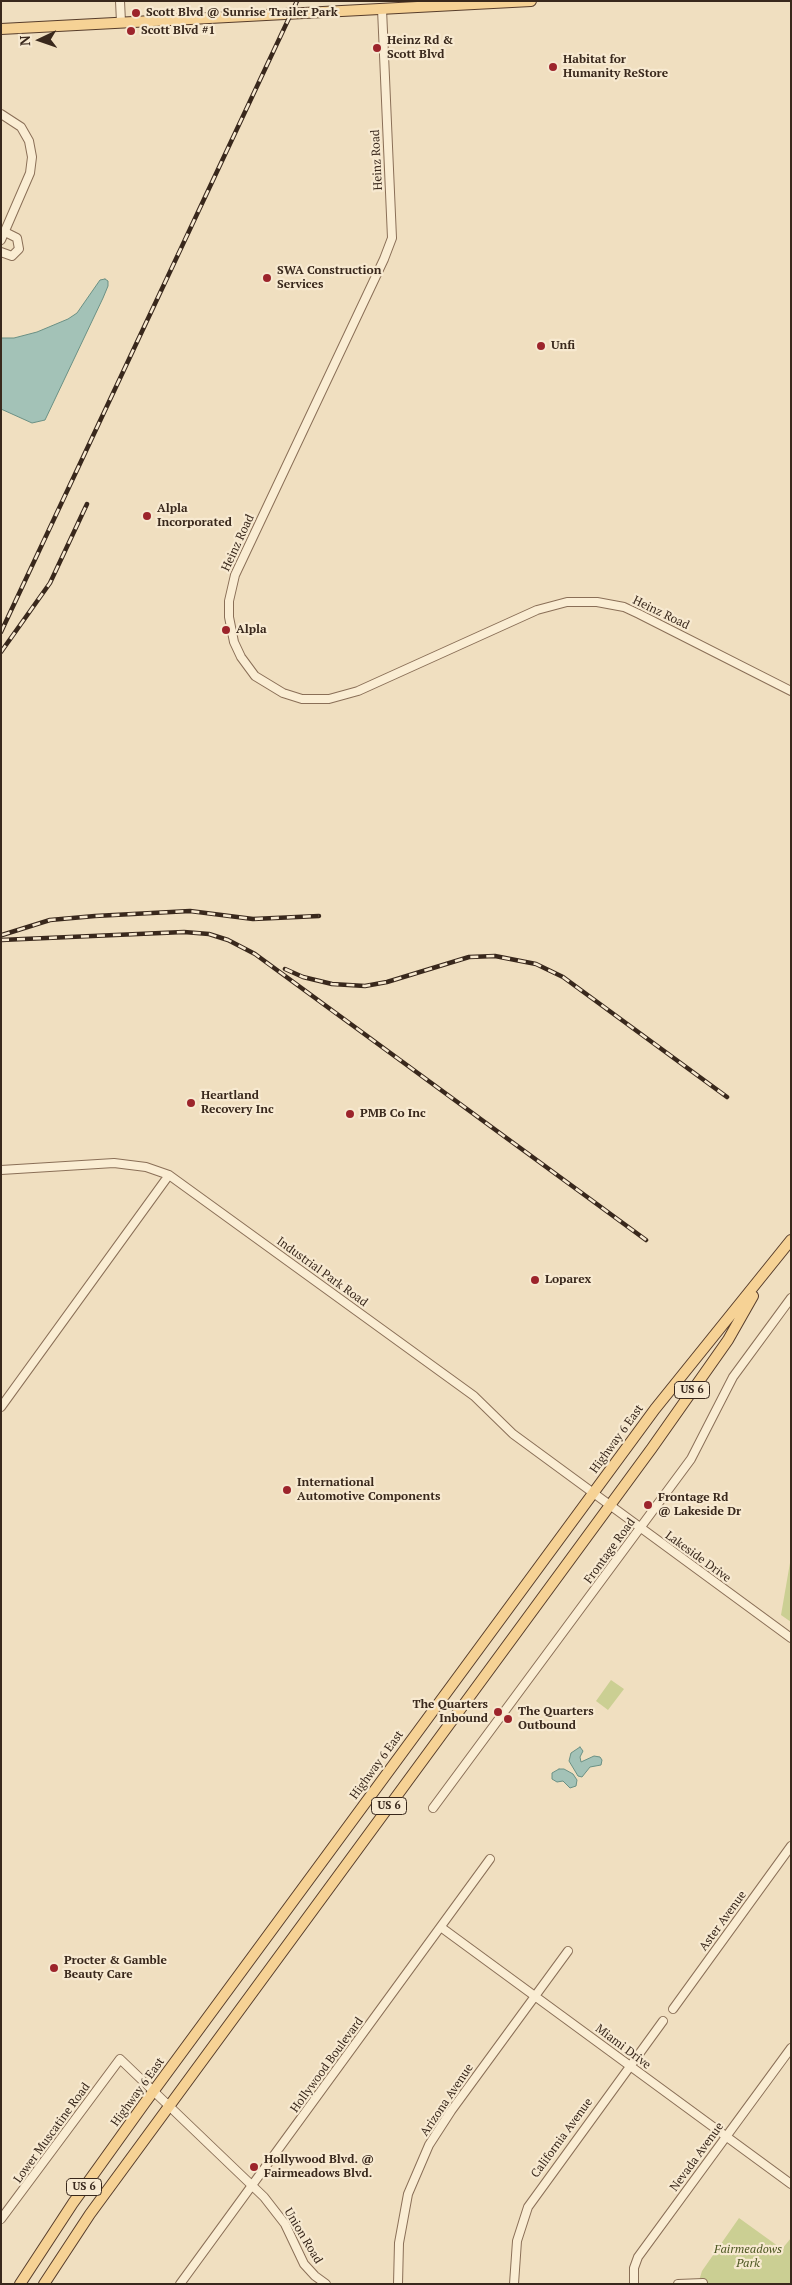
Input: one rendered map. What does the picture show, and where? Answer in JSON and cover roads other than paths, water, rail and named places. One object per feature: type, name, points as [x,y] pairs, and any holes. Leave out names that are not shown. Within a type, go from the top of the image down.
[{"type":"main road","points":[[1,28],[531,1]]},
{"type":"main road","name":"Highway 6 East","points":[[20,2284],[72,2203],[655,1409],[791,1240]]},
{"type":"main road","name":"Highway 6 East","points":[[44,2284],[90,2214],[728,1340],[767,1271]]},
{"type":"street","points":[[120,1],[121,22]]},
{"type":"street","name":"Heinz Road","points":[[382,9],[392,238],[380,268],[235,574],[230,594],[229,617],[234,642],[241,657],[255,676],[282,693],[302,699],[329,699],[358,691],[537,610],[567,602],[597,602],[624,607],[640,614],[791,691]]},
{"type":"street","points":[[1,114],[21,127],[29,141],[32,157],[30,173],[1,240]]},
{"type":"street","points":[[1,252],[12,256],[19,249],[16,238],[5,232]]},
{"type":"street","name":"Industrial Park Road","points":[[1,1170],[114,1163],[146,1167],[169,1176],[474,1396],[513,1434],[593,1493]]},
{"type":"street","points":[[1,1407],[169,1176]]},
{"type":"street","name":"Frontage Road","points":[[433,1808],[691,1460],[733,1377],[791,1298]]},
{"type":"street","name":"Lakeside Drive","points":[[593,1493],[791,1638]]},
{"type":"street","name":"Aster Avenue","points":[[674,2009],[791,1846]]},
{"type":"street","name":"Hollywood Boulevard","points":[[180,2284],[490,1860]]},
{"type":"street","name":"Miami Drive","points":[[442,1928],[791,2184]]},
{"type":"street","name":"Arizona Avenue","points":[[398,2284],[398,2256],[402,2221],[408,2194],[418,2168],[440,2127],[568,1951]]},
{"type":"street","name":"California Avenue","points":[[514,2284],[517,2241],[528,2207],[663,2021]]},
{"type":"street","name":"Nevada Avenue","points":[[634,2284],[634,2268],[638,2257],[791,2048]]},
{"type":"street","name":"Union Road","points":[[120,2059],[252,2185],[277,2213],[312,2279],[326,2284]]},
{"type":"street","name":"Lower Muscatine Road","points":[[1,2219],[120,2059]]},
{"type":"street","points":[[678,2284],[703,2283]]},
{"type":"water","points":[[105,279],[108,281],[108,286],[103,298],[45,420],[32,423],[1,409],[1,338],[14,338],[37,332],[68,319],[77,313],[100,280]]},
{"type":"water","points":[[580,1747],[583,1751],[580,1757],[581,1762],[594,1756],[600,1757],[602,1760],[601,1765],[590,1767],[582,1777],[578,1776],[569,1761],[571,1753]]},
{"type":"water","points":[[559,1769],[564,1769],[573,1774],[577,1780],[576,1786],[570,1788],[563,1781],[557,1782],[552,1779],[552,1773]]},
{"type":"railway","points":[[1,632],[297,1]]},
{"type":"railway","points":[[1,652],[50,583],[87,504]]},
{"type":"railway","points":[[2,935],[50,920],[95,916],[190,911],[253,919],[319,916]]},
{"type":"railway","points":[[1,940],[184,932],[209,934],[228,940],[255,954],[646,1240]]},
{"type":"railway","points":[[285,969],[303,977],[332,984],[365,986],[387,982],[469,957],[495,956],[536,964],[563,977],[727,1097]]},
{"type":"place","name":"Scott Blvd @ Sunrise Trailer Park","points":[[136,13]]},
{"type":"place","name":"Scott Blvd #1","points":[[131,31]]},
{"type":"place","name":"Heinz Rd & Scott Blvd","points":[[377,48]]},
{"type":"place","name":"Habitat for Humanity ReStore","points":[[553,67]]},
{"type":"place","name":"SWA Construction Services","points":[[267,278]]},
{"type":"place","name":"Unfi","points":[[541,346]]},
{"type":"place","name":"Alpla Incorporated","points":[[147,516]]},
{"type":"place","name":"Alpla","points":[[226,630]]},
{"type":"place","name":"Heartland Recovery Inc","points":[[191,1103]]},
{"type":"place","name":"PMB Co Inc","points":[[350,1114]]},
{"type":"place","name":"Loparex","points":[[535,1280]]},
{"type":"place","name":"International Automotive Components","points":[[287,1490]]},
{"type":"place","name":"Frontage Rd @ Lakeside Dr","points":[[648,1505]]},
{"type":"place","name":"The Quarters Inbound","points":[[498,1712]]},
{"type":"place","name":"The Quarters Outbound","points":[[508,1719]]},
{"type":"place","name":"Procter & Gamble Beauty Care","points":[[54,1968]]},
{"type":"place","name":"Hollywood Blvd. @ Fairmeadows Blvd.","points":[[254,2167]]},
{"type":"park label","name":"Fairmeadows Park","points":[[748,2257]]}]
